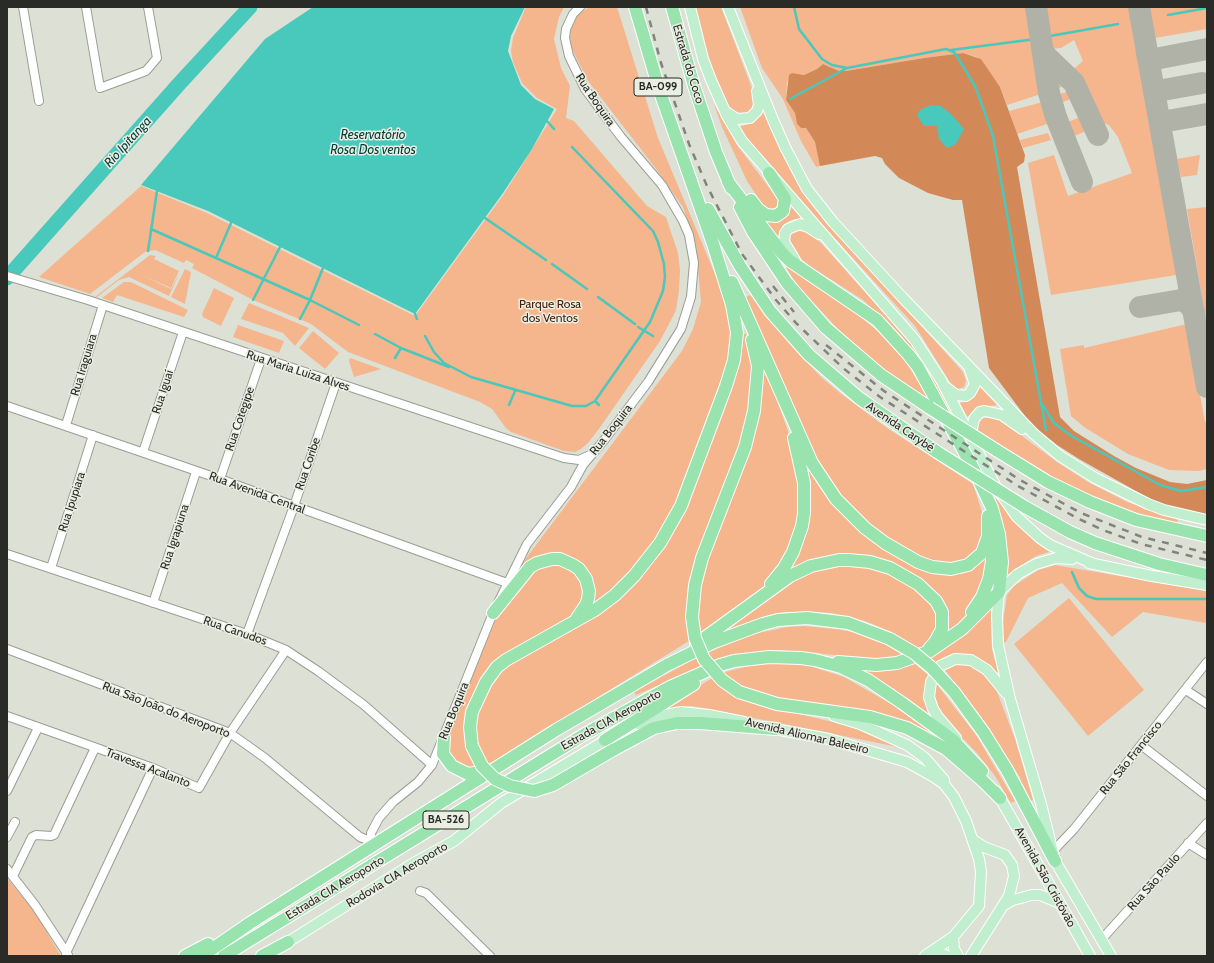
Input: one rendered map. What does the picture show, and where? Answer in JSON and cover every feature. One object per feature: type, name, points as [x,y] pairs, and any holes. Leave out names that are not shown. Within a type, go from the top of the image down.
[{"type":"highway","name":"BA-099","points":[[635,7],[660,92],[687,165]]},
{"type":"highway","name":"Estrada do Coco","points":[[672,7],[683,51],[706,121]]},
{"type":"highway","points":[[706,121],[721,153],[742,188],[762,213],[776,216],[783,211],[785,199],[769,173]]},
{"type":"highway","points":[[706,121],[728,182],[745,217],[763,248],[787,283],[812,313],[858,357],[881,375],[930,408],[1048,482],[1090,502],[1136,520],[1207,536]]},
{"type":"highway","points":[[687,165],[714,244],[732,305],[737,333],[734,360],[721,400],[681,506],[660,543],[634,576],[615,594],[569,626],[506,660],[491,674],[472,712],[470,727],[472,746],[482,766],[495,778],[510,786],[534,791],[553,785],[654,728],[677,723],[700,723],[776,730]]},
{"type":"highway","name":"Avenida Carybé","points":[[687,165],[724,240],[770,311],[809,355],[835,378],[888,420],[1025,507],[1070,532],[1095,543],[1159,564],[1207,575]]},
{"type":"highway","points":[[728,182],[782,253],[814,277],[862,308],[877,320],[899,342],[918,367],[974,468],[992,508],[999,534],[1002,562],[999,592],[974,619],[945,642],[920,656],[886,665],[815,660]]},
{"type":"highway","points":[[714,244],[760,343],[787,410],[812,463],[836,499],[874,536],[918,562],[932,567],[951,569],[962,567],[973,562],[982,553],[987,542],[988,516]]},
{"type":"highway","points":[[739,299],[758,366],[754,411],[745,447],[702,558],[695,585],[692,617],[695,638],[704,659],[722,680],[739,692],[777,704],[870,717],[895,723],[921,734],[946,749],[1000,798]]},
{"type":"highway","points":[[758,600],[784,568],[793,552],[802,526],[804,513],[804,483],[787,410]]},
{"type":"highway","points":[[945,642],[972,613],[986,588],[991,570],[993,552],[988,516],[974,468]]},
{"type":"highway","points":[[493,613],[530,567],[546,559],[560,559],[579,569],[586,579],[589,592],[583,610],[569,626]]},
{"type":"highway","points":[[667,664],[730,621],[790,576],[811,566],[839,560],[861,560],[890,568],[918,584],[936,601],[942,612],[943,622],[940,635],[932,646],[920,656]]},
{"type":"highway","points":[[667,664],[733,634],[778,620],[807,618],[836,621],[858,626],[890,639],[914,653],[932,668],[954,692],[984,733],[1007,770],[1054,856]]},
{"type":"highway","points":[[605,740],[708,676],[736,664],[756,658]]},
{"type":"highway","name":"Estrada CIA Aeroporto","points":[[224,956],[584,734],[670,687],[734,661],[756,658],[786,658],[815,660],[841,668],[882,689],[953,740],[982,771]]},
{"type":"highway","name":"Estrada CIA Aeroporto","points":[[202,956],[371,844],[667,664]]},
{"type":"highway","points":[[444,737],[443,754],[448,762],[457,770],[468,774],[475,774],[496,768]]},
{"type":"highway","points":[[185,956],[239,927],[250,923]]},
{"type":"highway","points":[[262,956],[288,942]]},
{"type":"main road","points":[[690,7],[703,59],[720,103],[732,127],[769,173],[832,243],[915,340],[941,380],[996,487],[1027,528],[1055,548],[1094,564]]},
{"type":"main road","points":[[728,7],[786,149],[811,195],[833,222],[968,367],[1034,434],[1060,456]]},
{"type":"main road","points":[[720,103],[730,116],[737,119],[746,120],[754,115],[757,111],[759,101],[755,74]]},
{"type":"main road","points":[[814,277],[789,253],[784,242],[785,233],[792,226],[800,224],[808,227],[832,243]]},
{"type":"main road","points":[[941,380],[952,393],[966,396],[973,389],[974,384],[972,373],[968,367]]},
{"type":"main road","points":[[974,442],[972,429],[974,419],[980,412],[991,411],[1010,419],[1038,441],[1095,478],[1148,504],[1164,510],[1207,520]]},
{"type":"main road","points":[[999,592],[1018,574],[1045,560],[1062,558],[1152,576],[1207,584]]},
{"type":"main road","name":"Avenida São Cristóvão","points":[[999,592],[997,615],[998,645],[1010,699],[1041,804],[1054,856],[1111,956]]},
{"type":"main road","points":[[982,771],[933,709],[929,696],[930,682],[944,663],[966,659],[976,662],[987,670],[1010,699]]},
{"type":"main road","points":[[813,710],[860,724],[914,750],[933,767],[954,798]]},
{"type":"main road","name":"Avenida Aliomar Baleeiro","points":[[605,740],[650,719],[681,712],[709,715],[776,730],[829,739],[907,762],[926,771],[939,780],[954,798],[973,840],[980,872],[979,906],[953,937]]},
{"type":"main road","name":"Rodovia CIA Aeroporto","points":[[288,942],[412,864],[454,841],[501,803],[605,740]]},
{"type":"main road","name":"Estrada CIA Aeroporto","points":[[982,771],[1000,798]]},
{"type":"main road","name":"Avenida São Cristóvão","points":[[1000,798],[1057,902],[1090,956]]},
{"type":"main road","points":[[971,956],[992,920],[1004,905],[1012,889],[1014,873],[1010,860],[1000,853],[984,847],[973,840]]},
{"type":"main road","points":[[980,872],[986,860],[993,855],[1000,853]]},
{"type":"main road","points":[[1004,905],[1017,898],[1032,895],[1040,895],[1057,902]]},
{"type":"main road","points":[[927,955],[953,937],[954,949],[958,956]]},
{"type":"main road","points":[[927,955],[940,953],[947,956]]},
{"type":"street","points":[[23,7],[39,101]]},
{"type":"street","points":[[86,7],[100,88],[146,71],[157,58],[148,7]]},
{"type":"street","name":"Rua Boquira","points":[[371,844],[374,826],[383,813],[393,802],[418,782],[432,765],[493,613],[528,544],[576,479],[583,465],[594,453],[648,382],[681,329],[691,297],[694,273],[689,235],[675,205],[662,185],[621,137],[585,90],[571,61],[566,44],[566,29],[573,14],[580,7]]},
{"type":"street","name":"Rua Maria Luiza Alves","points":[[7,276],[103,305],[261,359],[564,458],[583,459],[594,453]]},
{"type":"street","name":"Rua Iraguiara","points":[[66,425],[103,305]]},
{"type":"street","name":"Rua Iguaí","points":[[143,452],[182,332]]},
{"type":"street","name":"Rua Cotegipe","points":[[220,479],[261,359]]},
{"type":"street","name":"Rua Coribe","points":[[247,634],[294,506],[336,383]]},
{"type":"street","name":"Rua Avenida Central","points":[[7,406],[220,479],[507,583]]},
{"type":"street","name":"Rua Ipupiara","points":[[51,568],[93,435]]},
{"type":"street","points":[[564,458],[574,466],[576,479]]},
{"type":"street","name":"Rua Igrapiuna","points":[[153,603],[196,472]]},
{"type":"street","name":"Rua Canudos","points":[[7,554],[247,634],[286,650],[318,671],[364,705],[432,765]]},
{"type":"street","name":"Rua São João do Aeroporto","points":[[7,649],[230,733],[250,746],[360,837],[371,844]]},
{"type":"street","points":[[230,733],[286,650]]},
{"type":"street","name":"Rua São Francisco","points":[[1054,856],[1207,662]]},
{"type":"street","points":[[1186,690],[1207,704]]},
{"type":"street","name":"Travessa Acalanto","points":[[7,716],[153,768],[199,788],[230,733]]},
{"type":"street","points":[[7,791],[38,728]]},
{"type":"street","points":[[1141,745],[1207,796]]},
{"type":"street","points":[[13,876],[32,837],[36,835],[54,835],[95,748]]},
{"type":"street","points":[[67,954],[153,768]]},
{"type":"street","points":[[7,837],[15,822]]},
{"type":"street","name":"Rua São Paulo","points":[[1101,940],[1207,823]]},
{"type":"street","points":[[1188,843],[1207,855]]},
{"type":"street","points":[[7,869],[35,905],[67,954]]},
{"type":"street","points":[[420,890],[426,893],[490,956]]},
{"type":"street","points":[[270,956],[288,942]]},
{"type":"green space","name":"Parque Rosa dos Ventos","points":[[526,7],[564,7],[559,17],[554,39],[561,68],[570,86],[566,118],[574,121],[647,206],[666,217],[678,253],[680,270],[676,310],[660,341],[601,426],[588,443],[581,449],[575,452],[564,451],[511,432],[506,428],[492,409],[480,402],[348,352],[311,324],[253,300],[192,268],[194,264],[186,260],[184,263],[155,250],[145,252],[90,294],[39,277],[141,186],[207,213],[415,316],[504,194],[557,109],[537,98],[522,83],[513,62],[511,51],[513,38]]},
{"type":"green space","points":[[592,7],[617,7],[658,138],[725,298],[730,320],[732,340],[729,361],[685,483],[672,511],[645,557],[611,591],[592,606],[572,559],[524,567],[521,565],[682,351],[693,329],[701,302],[696,245],[683,207],[654,166],[588,81],[572,49],[570,37],[571,27],[576,16]]},
{"type":"green space","points":[[695,7],[721,7],[753,91],[754,105],[747,114],[739,114],[726,104],[709,63]]},
{"type":"green space","points":[[740,7],[1032,7],[1038,46],[1040,78],[1044,93],[1007,105],[1000,87],[977,57],[963,53],[846,71],[839,71],[823,64],[817,69],[804,75],[792,73],[787,82],[786,100],[795,113],[797,124],[801,128],[806,128],[815,142],[820,161],[820,166],[816,167],[801,141],[783,99],[762,68]]},
{"type":"green space","points":[[1042,7],[1130,7],[1178,274],[1051,295],[1028,163],[1054,155],[1068,196],[1132,173],[1118,137],[1109,125],[1104,123],[1098,125],[1080,82],[1071,71],[1083,61],[1074,40],[1061,48],[1050,49],[1048,46]]},
{"type":"green space","points":[[1149,7],[1207,7],[1207,29],[1155,38]]},
{"type":"green space","points":[[1050,68],[1068,79],[1070,83],[1057,89],[1050,73]]},
{"type":"green space","points":[[1073,90],[1078,96],[1058,104],[1057,98],[1060,94]]},
{"type":"green space","points":[[1043,102],[1047,124],[1017,134],[1009,111]]},
{"type":"green space","points":[[714,104],[737,145],[777,198],[779,203],[775,208],[769,209],[763,205],[747,181],[722,127]]},
{"type":"green space","points":[[763,110],[792,173],[814,207],[963,372],[966,381],[964,387],[958,389],[953,387],[915,326],[766,163],[746,138],[739,127],[754,122]]},
{"type":"green space","points":[[1085,115],[1091,129],[1067,139],[1063,124]]},
{"type":"green space","points":[[1048,133],[1051,140],[1023,148],[1020,140]]},
{"type":"green space","points":[[1200,155],[1197,175],[1181,177],[1177,159]]},
{"type":"green space","points":[[792,205],[803,218],[791,220],[783,225],[779,232],[777,242],[763,221],[773,222],[782,220],[789,213]]},
{"type":"green space","points":[[1207,207],[1207,325],[1187,209]]},
{"type":"green space","points":[[795,230],[807,233],[820,242],[911,343],[933,378],[952,414],[948,412],[918,359],[899,333],[863,300],[810,266],[798,256],[790,244],[790,235]]},
{"type":"green space","points":[[150,255],[156,256],[154,259],[179,271],[171,288],[140,274],[171,289],[180,272],[169,296],[129,277],[119,280],[95,297]]},
{"type":"green space","points":[[788,266],[856,313],[882,335],[906,362],[928,398],[886,371],[849,341],[799,287],[786,268]]},
{"type":"green space","points":[[185,269],[191,272],[185,304],[171,297]]},
{"type":"green space","points":[[124,282],[131,282],[188,310],[184,317],[117,295],[113,302],[102,298]]},
{"type":"green space","points":[[214,288],[234,298],[221,326],[203,317],[202,314]]},
{"type":"green space","points":[[750,295],[789,343],[821,377],[887,428],[973,484],[982,512],[984,533],[976,554],[956,565],[930,562],[875,531],[847,504],[818,467],[746,297]]},
{"type":"green space","points":[[249,303],[309,328],[295,346],[283,333],[241,319]]},
{"type":"green space","points":[[1187,324],[1205,422],[1207,422],[1207,469],[1199,471],[1169,470],[1128,454],[1084,427],[1071,416],[1060,349],[1084,345],[1084,348]]},
{"type":"green space","points":[[238,325],[284,341],[279,353],[233,337]]},
{"type":"green space","points":[[313,331],[339,353],[325,369],[299,348]]},
{"type":"green space","points":[[742,334],[746,334],[753,365],[746,427],[691,578],[686,609],[689,641],[488,765],[478,746],[474,729],[478,710],[488,687],[506,666],[563,634],[662,546]]},
{"type":"green space","points":[[350,358],[381,369],[354,377],[349,361]]},
{"type":"green space","points":[[765,367],[788,431],[796,464],[801,493],[797,533],[771,581],[758,594],[702,634],[697,621],[699,593],[706,562],[757,423],[762,393],[762,368]]},
{"type":"green space","points":[[980,387],[997,405],[975,408],[968,417],[960,403],[971,400]]},
{"type":"green space","points":[[990,417],[1002,421],[1057,462],[1088,482],[1127,502],[1178,520],[1177,523],[1133,512],[1072,488],[1050,476],[978,431],[978,423],[980,419]]},
{"type":"green space","points":[[807,467],[836,505],[936,572],[986,552],[988,567],[971,610],[953,630],[947,634],[946,611],[876,560],[788,573]]},
{"type":"green space","points":[[994,498],[1001,502],[1018,525],[1036,541],[1049,549],[1049,552],[1036,556],[1008,574],[1006,572],[1006,543],[1004,528]]},
{"type":"green space","points":[[556,564],[566,566],[577,575],[581,582],[582,595],[578,609],[566,621],[512,650],[469,708],[479,771],[464,770],[449,757],[447,738],[496,619],[511,593],[534,570]]},
{"type":"green space","points":[[835,564],[880,568],[927,596],[939,616],[935,635],[921,650],[892,632],[865,621],[832,613],[816,612],[785,612],[769,615],[731,628],[730,626],[794,578]]},
{"type":"green space","points":[[1055,565],[1207,591],[1207,621],[1206,623],[1143,612],[1112,637],[1062,583],[1028,598],[1006,642],[1004,642],[1002,628],[1007,595],[1014,586],[1038,570]]},
{"type":"green space","points":[[1069,598],[1144,690],[1088,736],[1014,644]]},
{"type":"green space","points":[[991,607],[992,649],[998,672],[996,673],[987,665],[938,664],[931,658],[963,636]]},
{"type":"green space","points":[[803,626],[853,632],[884,644],[904,656],[877,660],[778,650],[743,654],[713,662],[707,653],[753,634],[787,627]]},
{"type":"green space","points":[[696,658],[701,667],[636,695],[634,692]]},
{"type":"green space","points":[[772,663],[807,665],[844,677],[907,713],[934,735],[881,714],[862,710],[815,705],[762,695],[738,685],[722,673],[744,667]]},
{"type":"green space","points":[[915,664],[929,676],[925,687],[925,699],[935,720],[894,689],[859,669],[897,669]]},
{"type":"green space","points":[[953,664],[970,665],[982,671],[996,689],[1015,739],[1033,800],[1031,801],[1019,776],[985,722],[944,669]]},
{"type":"green space","points":[[714,677],[760,705],[850,726],[903,748],[691,706],[659,710]]},
{"type":"green space","points":[[935,682],[976,735],[1015,801],[1011,803],[995,776],[977,753],[943,718],[933,699]]},
{"type":"green space","points":[[7,878],[34,911],[61,956],[7,956]]},
{"type":"shaded area","points":[[963,53],[981,59],[1000,87],[1025,155],[1024,162],[1017,167],[1060,417],[1074,431],[1136,468],[1170,482],[1187,484],[1207,480],[1207,515],[1159,504],[1079,459],[1057,445],[1031,424],[989,368],[962,200],[953,200],[928,193],[899,178],[885,164],[882,158],[875,156],[820,166],[815,142],[806,128],[801,128],[797,124],[795,113],[786,100],[789,75],[792,73],[804,75],[817,69],[823,64],[839,71],[846,71]]},
{"type":"water","name":"Reservatório Rosa Dos ventos","points":[[313,7],[525,7],[511,36],[508,51],[521,85],[535,99],[554,109],[532,149],[503,193],[415,314],[208,211],[141,185],[265,39]]},
{"type":"water","points":[[931,105],[941,106],[952,115],[964,129],[956,144],[947,148],[939,139],[937,126],[924,126],[917,115],[920,110]]},
{"type":"waterway","name":"Rio Ipitanga","points":[[7,278],[179,84],[250,7]]},
{"type":"waterway","points":[[794,7],[799,29],[822,59],[832,65],[847,68],[946,49],[954,52],[966,71],[976,88],[993,136],[1046,430]]},
{"type":"waterway","points":[[1168,15],[1207,8]]},
{"type":"waterway","points":[[1050,36],[1118,24]]},
{"type":"waterway","points":[[951,50],[1036,39]]},
{"type":"waterway","points":[[790,99],[847,68]]},
{"type":"waterway","points":[[547,121],[554,129]]},
{"type":"waterway","points":[[425,336],[434,352],[444,363],[471,377],[572,406],[586,406],[595,401],[650,322],[663,291],[665,277],[664,264],[658,242],[653,231],[572,147]]},
{"type":"waterway","points":[[148,251],[157,191]]},
{"type":"waterway","points":[[485,218],[546,260]]},
{"type":"waterway","points":[[216,258],[231,223]]},
{"type":"waterway","points":[[151,229],[310,300],[359,325]]},
{"type":"waterway","points":[[253,300],[280,247]]},
{"type":"waterway","points":[[552,264],[587,289]]},
{"type":"waterway","points":[[300,319],[310,300],[323,268]]},
{"type":"waterway","points":[[598,297],[635,324]]},
{"type":"waterway","points":[[415,314],[417,319]]},
{"type":"waterway","points":[[638,327],[653,336]]},
{"type":"waterway","points":[[375,334],[401,348],[449,367]]},
{"type":"waterway","points":[[395,358],[401,348]]},
{"type":"waterway","points":[[509,405],[515,391]]},
{"type":"waterway","points":[[595,401],[599,405]]},
{"type":"waterway","points":[[1042,404],[1054,423],[1070,435],[1160,485],[1181,491],[1207,487]]},
{"type":"waterway","points":[[1072,572],[1079,588],[1087,596],[1096,599],[1207,599]]},
{"type":"taxiway","points":[[1036,7],[1049,93],[1056,117],[1082,182]]},
{"type":"taxiway","points":[[1139,7],[1207,387]]},
{"type":"taxiway","points":[[1147,54],[1151,58],[1155,59],[1207,49]]},
{"type":"taxiway","points":[[1043,51],[1046,56],[1074,83],[1098,135]]},
{"type":"taxiway","points":[[1153,85],[1157,89],[1163,90],[1202,83]]},
{"type":"taxiway","points":[[1159,116],[1163,120],[1167,121],[1207,114]]},
{"type":"taxiway","points":[[1140,307],[1181,300],[1189,304],[1194,312]]},
{"type":"railway","points":[[646,7],[661,63],[689,144],[707,186],[742,254],[776,300],[796,323],[843,368],[880,397],[1018,486],[1079,519],[1103,530],[1141,544],[1207,560]]},
{"type":"railway","points":[[773,286],[794,312]]},
{"type":"railway","points":[[826,345],[884,391],[1020,480],[1081,513],[1142,537],[1207,553]]}]
